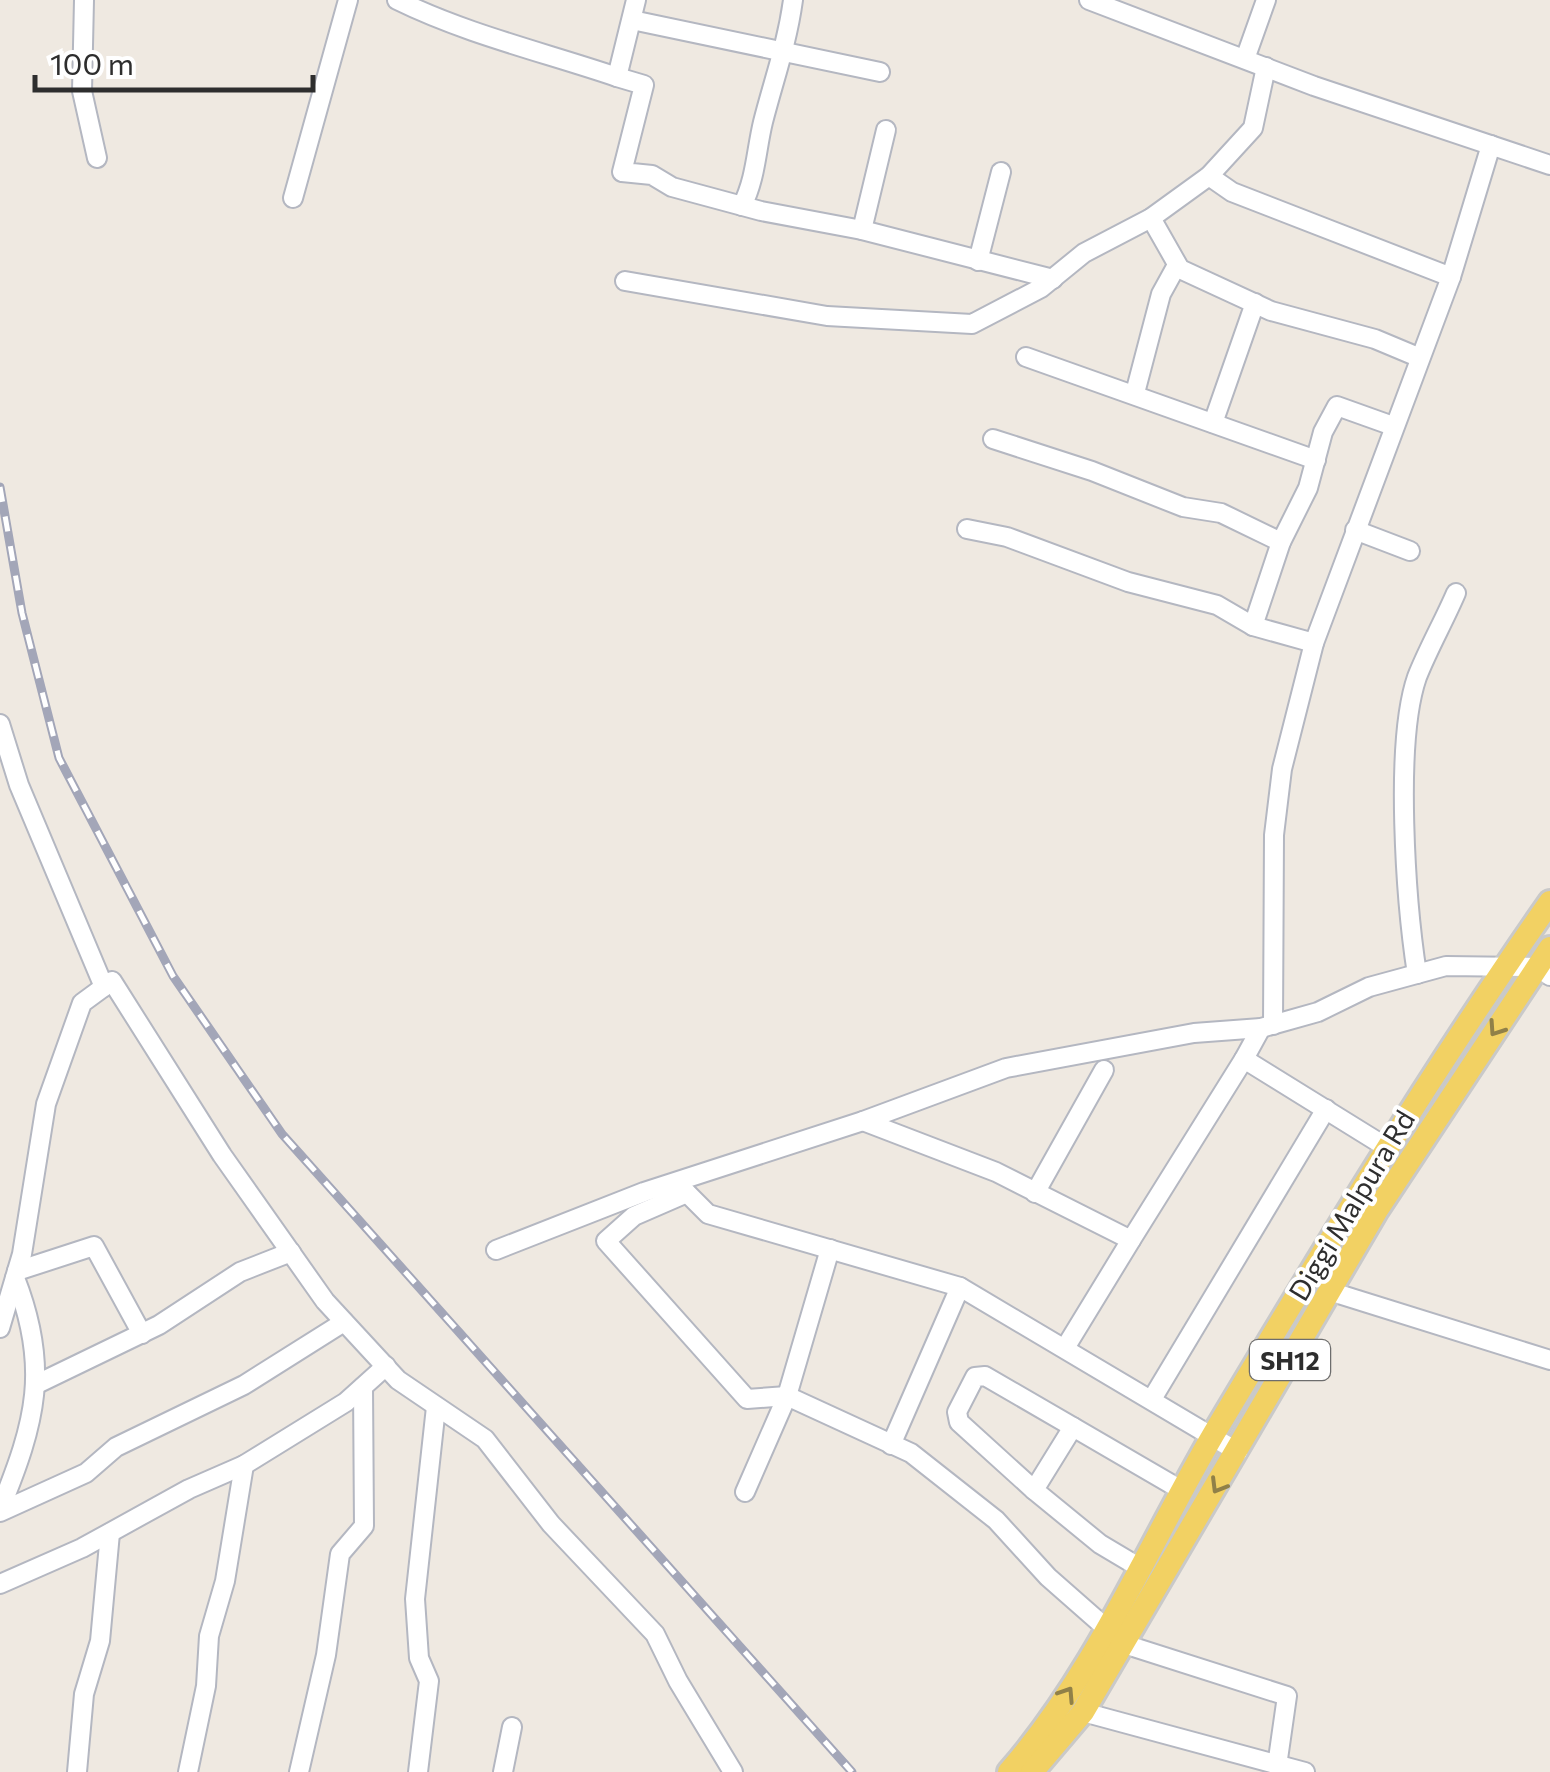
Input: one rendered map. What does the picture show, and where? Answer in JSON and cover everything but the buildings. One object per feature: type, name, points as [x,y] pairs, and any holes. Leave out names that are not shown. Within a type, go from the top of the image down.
[{"type":"main road","name":"Diggi Malpura Rd","points":[[1032,1772],[1106,1628],[1213,1436],[1386,1147],[1550,902]]},
{"type":"main road","name":"Diggi Malpura Rd","points":[[1009,1772],[1053,1732],[1083,1712],[1408,1160],[1546,964]]},
{"type":"street","points":[[84,0],[82,91],[97,158]]},
{"type":"street","points":[[293,198],[348,0]]},
{"type":"street","points":[[397,0],[446,24],[510,40],[644,86],[622,172],[652,175],[672,187],[742,206],[862,230],[1053,279]]},
{"type":"street","points":[[617,77],[636,0]]},
{"type":"street","points":[[742,206],[751,187],[774,83],[786,53],[793,0]]},
{"type":"street","points":[[1089,0],[1266,67],[1550,165]]},
{"type":"street","points":[[1245,59],[1266,0]]},
{"type":"street","points":[[632,20],[880,72]]},
{"type":"street","points":[[625,281],[827,316],[972,324],[1053,279],[1084,253],[1150,218],[1209,176],[1253,128],[1266,67]]},
{"type":"street","points":[[862,230],[886,130]]},
{"type":"street","points":[[1065,1348],[1267,1026],[1274,835],[1282,769],[1314,643],[1451,276],[1491,145]]},
{"type":"street","points":[[978,261],[1001,172]]},
{"type":"street","points":[[1209,176],[1232,192],[1451,276]]},
{"type":"street","points":[[1150,218],[1177,265],[1272,312],[1375,339],[1418,357]]},
{"type":"street","points":[[1135,393],[1162,294],[1177,265]]},
{"type":"street","points":[[1213,423],[1255,303]]},
{"type":"street","points":[[1026,356],[1316,460]]},
{"type":"street","points":[[1253,626],[1280,542],[1336,406],[1393,426]]},
{"type":"street","points":[[993,439],[1092,470],[1183,507],[1221,513],[1280,542]]},
{"type":"street","points":[[967,528],[1006,536],[1128,582],[1216,606],[1253,626],[1314,643]]},
{"type":"street","points":[[1354,530],[1410,550]]},
{"type":"street","points":[[1417,974],[1406,894],[1407,719],[1418,677],[1456,594]]},
{"type":"street","points":[[0,724],[19,785],[104,987]]},
{"type":"street","points":[[496,1250],[682,1188],[1006,1068],[1146,1041],[1267,1026],[1318,1012],[1369,987],[1446,966],[1546,964]]},
{"type":"street","points":[[0,1328],[16,1274],[46,1104],[82,1003],[112,981],[222,1154],[344,1322],[386,1366],[436,1407],[485,1439],[551,1524],[656,1634],[678,1681],[733,1772]]},
{"type":"street","points":[[1244,1058],[1386,1147]]},
{"type":"street","points":[[1034,1193],[1104,1070]]},
{"type":"street","points":[[1152,1399],[1326,1108]]},
{"type":"street","points":[[863,1121],[996,1172],[1131,1240]]},
{"type":"street","points":[[682,1188],[708,1214],[960,1287],[1238,1452]]},
{"type":"street","points":[[682,1188],[634,1216],[606,1241],[664,1312],[746,1399],[787,1396],[911,1453],[996,1520],[1048,1577],[1106,1628]]},
{"type":"street","points":[[16,1274],[94,1246],[142,1334]]},
{"type":"street","points":[[745,1492],[787,1396],[830,1249]]},
{"type":"street","points":[[37,1384],[142,1334],[240,1272],[290,1252]]},
{"type":"street","points":[[0,1510],[22,1454],[37,1384],[33,1324],[16,1274]]},
{"type":"street","points":[[891,1445],[960,1287]]},
{"type":"street","points":[[1329,1291],[1550,1360]]},
{"type":"street","points":[[0,1510],[86,1473],[116,1447],[244,1385],[344,1322]]},
{"type":"street","points":[[0,1584],[244,1464],[346,1402],[386,1366]]},
{"type":"street","points":[[1145,1564],[1100,1544],[960,1422],[958,1412],[976,1377],[985,1376],[1183,1491]]},
{"type":"street","points":[[300,1772],[326,1655],[340,1554],[364,1526],[363,1387]]},
{"type":"street","points":[[418,1772],[429,1681],[419,1658],[416,1598],[436,1407]]},
{"type":"street","points":[[1034,1490],[1073,1427]]},
{"type":"street","points":[[188,1772],[206,1686],[209,1636],[225,1581],[244,1464]]},
{"type":"street","points":[[78,1772],[84,1694],[100,1641],[110,1533]]},
{"type":"street","points":[[1124,1644],[1287,1696],[1277,1766]]},
{"type":"street","points":[[1083,1712],[1305,1772]]},
{"type":"street","points":[[503,1772],[512,1727]]},
{"type":"railway","points":[[0,487],[22,613],[59,758],[173,976],[282,1134],[852,1772]]}]
